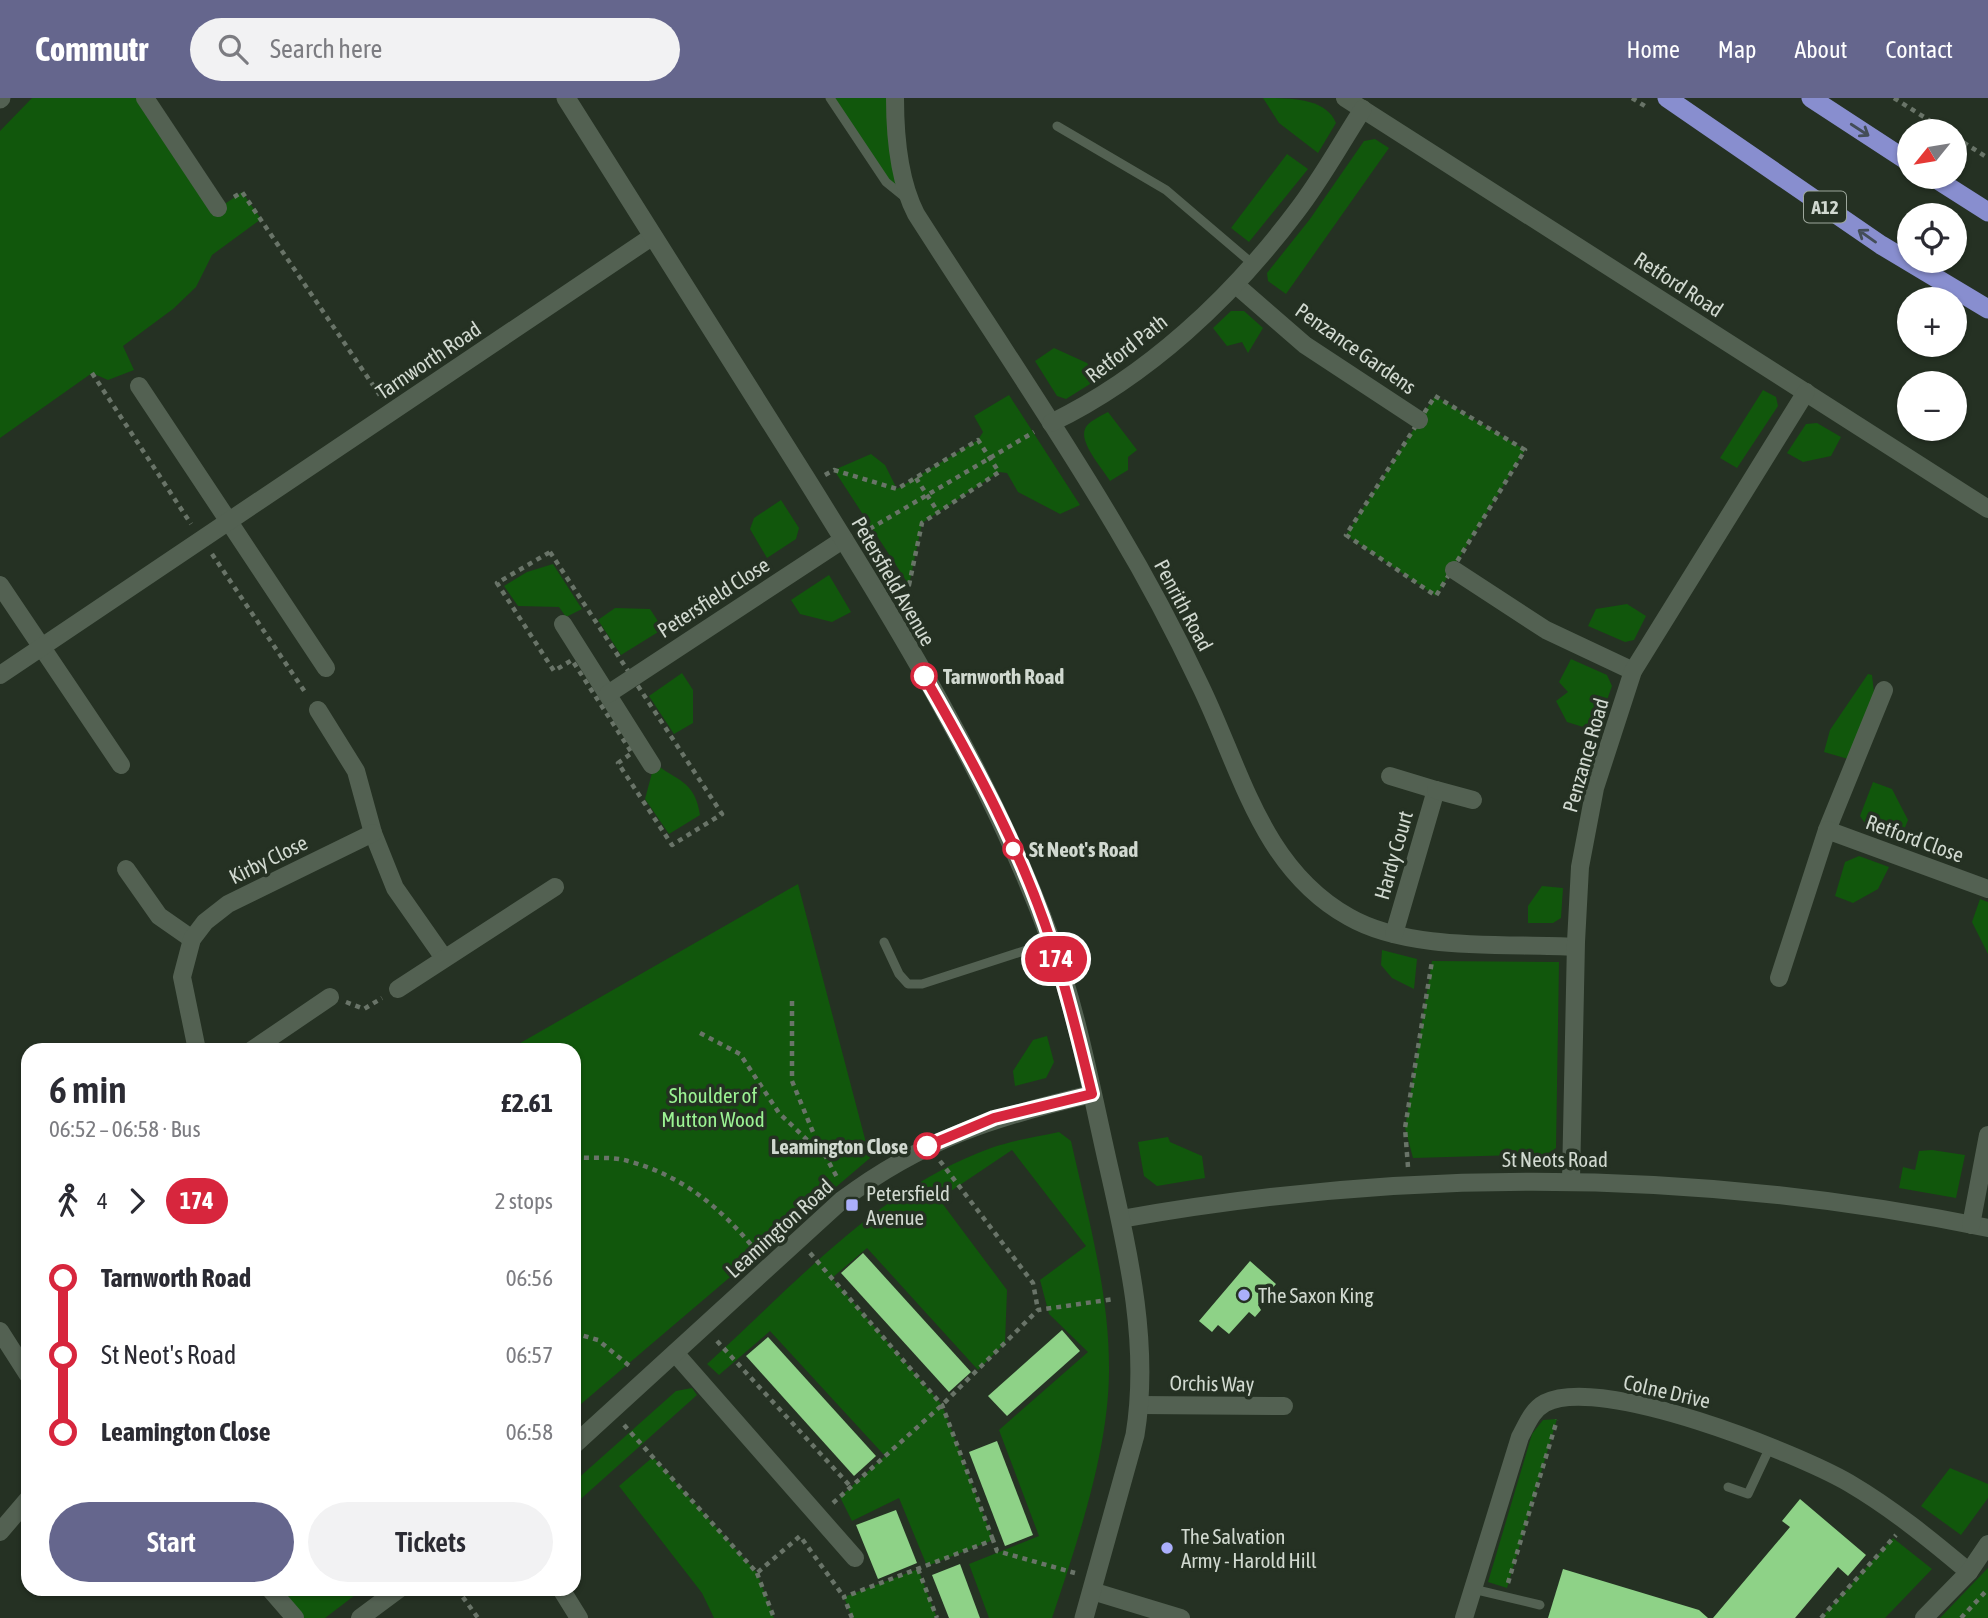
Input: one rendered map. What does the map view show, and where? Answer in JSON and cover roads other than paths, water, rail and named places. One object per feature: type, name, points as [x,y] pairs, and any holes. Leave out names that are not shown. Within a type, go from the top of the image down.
[{"type":"highway","name":"A12","points":[[1667,98],[1881,245],[1988,309]]},
{"type":"highway","points":[[1811,98],[1897,154]]},
{"type":"highway","points":[[1952,189],[1988,212]]},
{"type":"street","points":[[145,98],[218,208]]},
{"type":"street","name":"Petersfield Avenue","points":[[566,98],[881,602],[968,754],[1015,854],[1051,942],[1092,1094],[1121,1219],[1140,1345],[1140,1405],[1112,1529],[1084,1618]]},
{"type":"street","name":"Penrith Road","points":[[895,98],[895,127],[910,201],[1118,530],[1176,637],[1222,732],[1263,830],[1301,881],[1350,918],[1394,934],[1435,941],[1575,947]]},
{"type":"street","name":"Retford Road","points":[[1345,98],[1988,509]]},
{"type":"street","name":"Retford Path","points":[[1051,423],[1093,403],[1124,380],[1181,335],[1236,285],[1298,210],[1363,109]]},
{"type":"street","name":"Tarnworth Road","points":[[0,676],[653,236]]},
{"type":"street","name":"Penzance Gardens","points":[[1236,285],[1305,345],[1419,420]]},
{"type":"street","points":[[139,386],[326,668]]},
{"type":"street","name":"Penzance Road","points":[[1571,1180],[1575,947],[1580,867],[1595,788],[1633,671],[1806,392]]},
{"type":"street","name":"Petersfield Close","points":[[608,694],[844,539]]},
{"type":"street","points":[[1454,570],[1546,630],[1633,671]]},
{"type":"street","points":[[0,585],[121,765]]},
{"type":"street","points":[[563,624],[652,765]]},
{"type":"street","points":[[1779,978],[1827,830],[1884,690]]},
{"type":"street","points":[[318,710],[356,771],[373,833],[395,888],[444,958]]},
{"type":"street","name":"Hardy Court","points":[[1390,776],[1473,800]]},
{"type":"street","name":"Hardy Court","points":[[1394,934],[1436,790]]},
{"type":"street","name":"Retford Close","points":[[1827,830],[1988,889]]},
{"type":"street","name":"Kirby Close","points":[[196,1043],[182,977],[192,939],[221,907],[373,833]]},
{"type":"street","points":[[126,869],[159,916],[192,939]]},
{"type":"street","points":[[398,989],[555,887]]},
{"type":"street","points":[[262,1043],[330,997]]},
{"type":"street","name":"Leamington Road","points":[[581,1439],[799,1240],[877,1174],[928,1146],[994,1118],[1092,1094]]},
{"type":"street","points":[[1980,1227],[1988,1135]]},
{"type":"street","name":"St Neots Road","points":[[1121,1219],[1246,1199],[1374,1186],[1571,1180],[1686,1184],[1980,1227]]},
{"type":"street","points":[[0,1331],[21,1364]]},
{"type":"street","points":[[675,1353],[855,1558]]},
{"type":"street","name":"Colne Drive","points":[[1473,1589],[1520,1437],[1533,1413],[1544,1404],[1562,1399],[1611,1401],[1693,1418],[1770,1445],[1849,1483],[1908,1521],[1969,1572]]},
{"type":"street","name":"Orchis Way","points":[[1140,1405],[1284,1406]]},
{"type":"street","points":[[0,1532],[21,1507]]},
{"type":"street","points":[[1924,1618],[1969,1572],[1988,1544]]},
{"type":"street","points":[[1094,1585],[1181,1618]]},
{"type":"street","points":[[1464,1618],[1473,1589]]},
{"type":"street","points":[[276,1596],[295,1618]]},
{"type":"street","points":[[360,1618],[390,1596]]},
{"type":"street","points":[[565,1596],[579,1618]]},
{"type":"lane","points":[[830,98],[886,182],[910,201]]},
{"type":"lane","points":[[1057,126],[1166,190],[1254,265]]},
{"type":"lane","points":[[884,942],[899,974],[908,984],[922,984],[1051,942]]},
{"type":"lane","points":[[1728,1487],[1748,1494],[1770,1445]]},
{"type":"lane","points":[[1473,1589],[1540,1605]]},
{"type":"place","name":"Tarnworth Road","points":[[924,676]]},
{"type":"place","name":"St Neot's Road","points":[[1013,849]]},
{"type":"place","name":"Leamington Close","points":[[927,1146]]},
{"type":"place","name":"Petersfield Avenue","points":[[852,1205]]},
{"type":"place","name":"The Saxon King","points":[[1244,1295]]},
{"type":"place","name":"The Salvation Army - Harold Hill","points":[[1167,1548]]},
{"type":"park label","name":"Shoulder of Mutton Wood","points":[[713,1107]]}]
